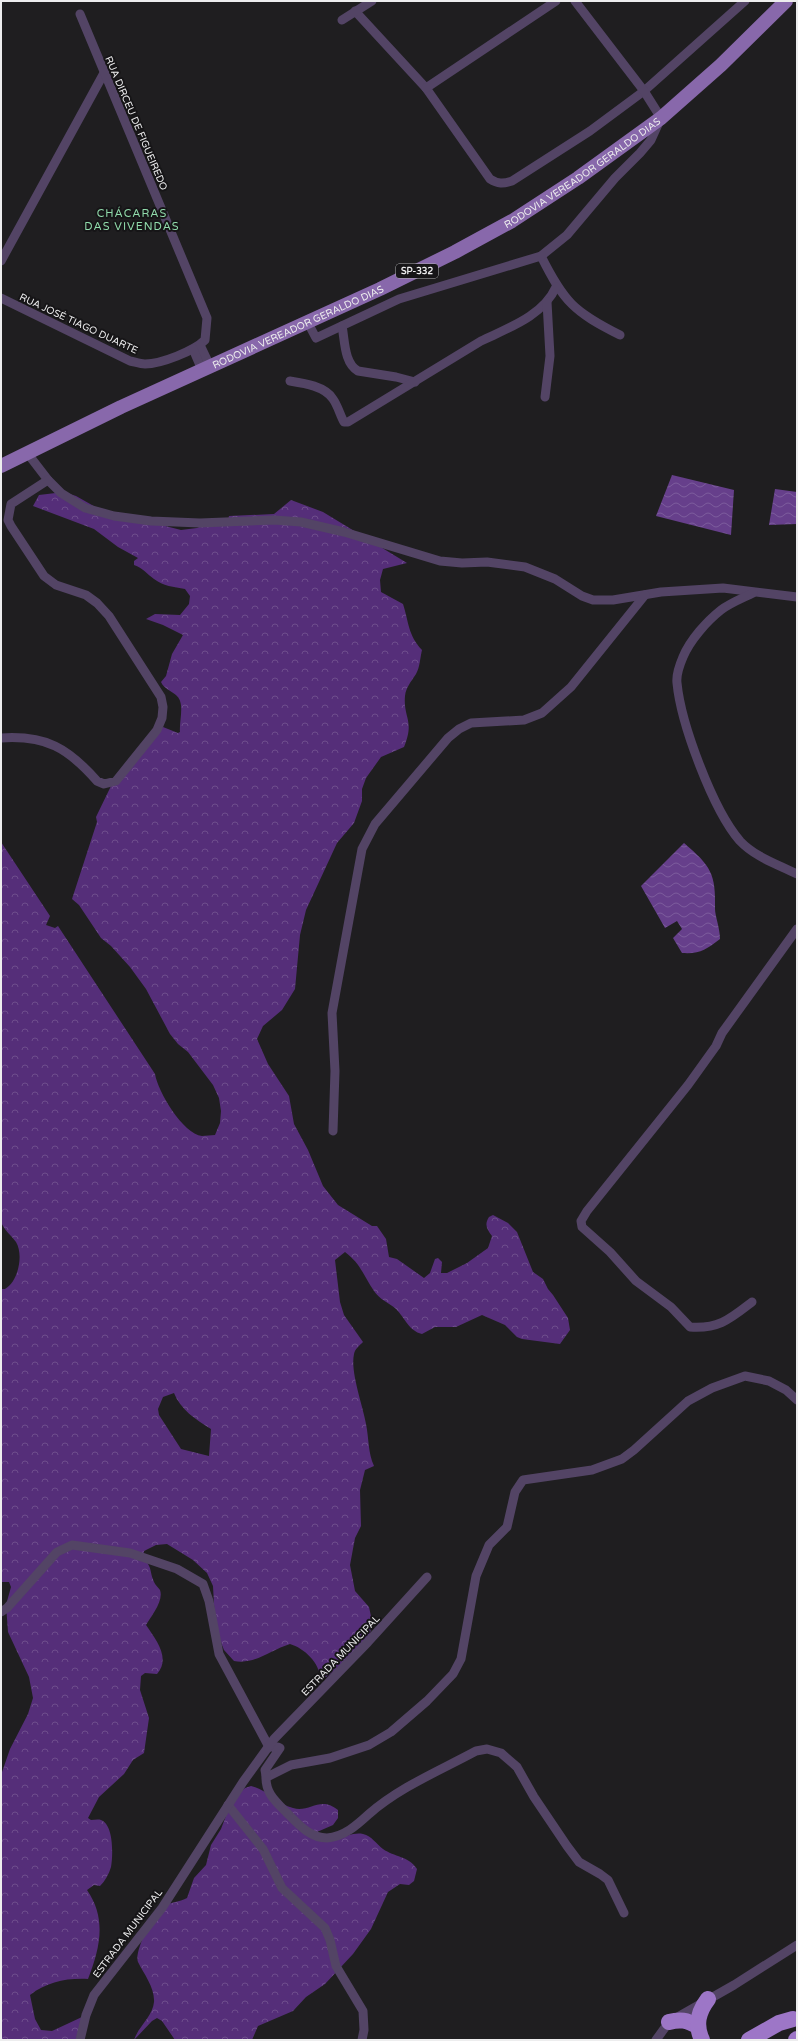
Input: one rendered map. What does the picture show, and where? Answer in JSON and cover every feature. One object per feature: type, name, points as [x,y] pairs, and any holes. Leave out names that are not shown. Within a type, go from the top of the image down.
[{"type":"highway","points":[[699,2033],[701,2010],[708,1999]]},
{"type":"highway","points":[[749,2040],[779,2023],[795,2018]]},
{"type":"highway","points":[[761,2040],[795,2018]]},
{"type":"highway","points":[[669,2022],[678,2019],[685,2020],[699,2033]]},
{"type":"main road","name":"RODOVIA VEREADOR GERALDO DIAS","points":[[1,466],[121,407],[380,289],[449,255],[512,221],[578,178],[661,118],[721,65],[786,1]]},
{"type":"street","points":[[342,20],[372,1]]},
{"type":"street","points":[[426,88],[556,1]]},
{"type":"street","points":[[307,321],[316,338],[399,299],[541,256],[567,234],[651,140],[661,118],[644,91],[575,1]]},
{"type":"street","points":[[355,11],[426,88],[490,179],[495,183],[503,184],[512,181],[590,131],[644,91],[745,1]]},
{"type":"street","name":"RUA DIRCEU DE FIGUEIREDO","points":[[80,14],[207,318],[205,340],[196,347]]},
{"type":"street","points":[[1,261],[104,73]]},
{"type":"street","points":[[541,256],[556,287],[576,310],[594,322],[620,335]]},
{"type":"street","points":[[290,381],[309,384],[326,392],[333,398],[344,422],[348,422],[366,413],[481,340],[500,334],[547,302],[556,287]]},
{"type":"street","name":"RUA JOSÉ TIAGO DUARTE","points":[[1,298],[130,361],[144,364],[154,363],[196,347]]},
{"type":"street","points":[[545,397],[550,356],[547,302]]},
{"type":"street","points":[[342,326],[352,368],[358,371],[415,382]]},
{"type":"street","points":[[196,347],[206,368]]},
{"type":"street","points":[[28,454],[48,480],[73,502],[85,508],[114,516],[151,521],[193,522],[274,520],[301,522],[344,532],[440,561],[498,562],[525,567],[555,579],[582,596],[593,600],[613,600],[662,592],[723,588],[753,593],[797,597]]},
{"type":"street","points":[[1,738],[17,737],[40,740],[60,747],[97,780],[104,784],[111,783],[120,777],[157,730],[162,718],[163,707],[157,688],[109,616],[98,603],[86,595],[56,585],[44,576],[8,520],[11,504],[48,480]]},
{"type":"street","points":[[753,593],[721,610],[701,630],[683,656],[677,682],[690,740],[709,786],[728,826],[740,842],[761,858],[797,874]]},
{"type":"street","points":[[333,1131],[335,1071],[332,1013],[362,849],[375,824],[430,759],[459,729],[478,722],[524,720],[542,713],[553,705],[571,687],[645,595]]},
{"type":"street","points":[[752,1302],[727,1321],[714,1326],[690,1327],[671,1307],[636,1282],[610,1252],[582,1227],[581,1221],[587,1211],[688,1085],[716,1046],[722,1033],[797,929]]},
{"type":"street","points":[[266,1775],[291,1765],[330,1758],[369,1745],[391,1732],[427,1701],[453,1674],[461,1659],[476,1576],[489,1545],[507,1527],[515,1492],[524,1480],[592,1470],[622,1459],[688,1401],[712,1388],[745,1376],[769,1381],[786,1390],[797,1400]]},
{"type":"street","points":[[4,1610],[57,1552],[72,1545],[130,1552],[177,1569],[204,1584],[207,1592],[219,1654],[269,1747],[278,1747],[280,1750],[265,1770],[268,1793],[302,1828],[314,1836],[328,1838],[341,1834],[355,1827],[381,1805],[407,1787],[476,1752],[487,1749],[501,1753],[517,1767],[534,1797],[579,1862],[608,1880],[624,1913]]},
{"type":"street","name":"ESTRADA MUNICIPAL","points":[[80,2040],[86,2015],[94,1996],[162,1908],[228,1805],[274,1738],[368,1642],[427,1577]]},
{"type":"street","points":[[228,1805],[263,1848],[282,1888],[325,1928],[330,1940],[336,1966],[363,2011],[364,2030],[362,2040]]},
{"type":"street","points":[[656,2040],[669,2022],[734,1985],[797,1945]]},
{"type":"green space","points":[[64,492],[76,496],[99,509],[181,530],[197,528],[217,519],[227,524],[229,516],[274,514],[291,500],[323,512],[407,563],[383,569],[380,580],[381,592],[403,604],[411,634],[422,650],[417,671],[405,696],[409,725],[407,738],[404,747],[381,757],[366,778],[362,789],[362,801],[354,823],[337,843],[306,910],[300,935],[295,989],[282,1010],[263,1026],[257,1039],[268,1064],[289,1096],[294,1124],[308,1150],[323,1186],[338,1205],[372,1226],[377,1226],[386,1239],[389,1257],[397,1259],[424,1278],[430,1273],[435,1259],[438,1258],[442,1262],[441,1273],[447,1273],[467,1263],[488,1248],[492,1236],[486,1225],[489,1217],[493,1215],[508,1223],[517,1232],[533,1272],[543,1279],[568,1318],[570,1330],[560,1344],[522,1339],[517,1337],[505,1325],[482,1315],[456,1327],[435,1327],[422,1334],[414,1330],[396,1309],[376,1294],[358,1265],[350,1256],[345,1252],[335,1260],[340,1302],[344,1315],[363,1342],[357,1348],[353,1361],[357,1389],[366,1424],[374,1466],[365,1470],[360,1490],[361,1526],[355,1538],[350,1565],[355,1591],[369,1607],[372,1621],[370,1634],[359,1655],[326,1677],[320,1678],[317,1667],[310,1657],[301,1649],[290,1644],[256,1659],[242,1662],[234,1661],[224,1650],[218,1635],[215,1622],[213,1586],[207,1573],[193,1560],[167,1544],[156,1545],[144,1551],[143,1557],[150,1567],[154,1582],[161,1594],[159,1604],[146,1625],[158,1643],[163,1662],[157,1674],[145,1673],[141,1676],[140,1690],[149,1718],[144,1753],[133,1760],[124,1774],[99,1797],[88,1818],[91,1820],[101,1820],[105,1823],[112,1841],[111,1867],[107,1877],[100,1886],[94,1885],[87,1890],[97,1912],[99,1923],[100,1934],[96,1956],[88,1979],[64,1980],[43,1987],[30,1995],[35,2019],[41,2030],[52,2031],[82,2017],[84,2040],[1,2040],[1,1775],[10,1749],[28,1714],[33,1698],[29,1677],[8,1632],[6,1605],[11,1587],[9,1582],[1,1582],[1,1289],[5,1289],[10,1286],[13,1281],[18,1268],[19,1254],[16,1242],[1,1222],[1,842],[50,916],[46,925],[55,928],[58,926],[155,1074],[161,1091],[172,1111],[187,1128],[195,1134],[202,1136],[215,1135],[220,1123],[221,1111],[219,1098],[213,1085],[188,1052],[178,1044],[170,1034],[146,989],[130,967],[111,946],[101,938],[79,905],[72,899],[97,822],[96,817],[111,786],[163,727],[178,733],[180,732],[181,703],[177,696],[161,682],[166,676],[172,654],[183,635],[163,625],[146,619],[155,614],[180,615],[189,604],[190,596],[185,589],[165,585],[154,579],[142,569],[134,565],[134,561],[138,558],[118,547],[94,529],[33,506],[39,495]],"holes":[[[174,1393],[189,1414],[211,1429],[209,1456],[181,1449],[159,1415],[158,1409],[163,1397]]]},
{"type":"green space","points":[[251,1786],[262,1790],[287,1806],[293,1808],[299,1809],[320,1804],[332,1806],[338,1810],[338,1818],[333,1825],[317,1832],[336,1837],[357,1834],[366,1835],[387,1852],[406,1859],[414,1865],[417,1869],[414,1881],[409,1885],[400,1884],[388,1892],[371,1929],[353,1954],[325,1984],[306,1997],[293,2011],[258,2026],[252,2040],[175,2040],[162,2021],[157,2018],[152,2021],[134,2040],[151,2012],[154,2002],[151,1986],[138,1962],[137,1957],[144,1935],[159,1909],[165,1905],[187,1898],[194,1878],[206,1865],[211,1845],[221,1829],[229,1808],[237,1795],[245,1788]]},
{"type":"water","points":[[672,475],[734,490],[731,535],[656,516]]},
{"type":"water","points":[[775,489],[797,492],[797,524],[769,525]]},
{"type":"water","points":[[684,843],[706,865],[713,879],[715,912],[720,939],[710,946],[694,953],[682,953],[673,938],[682,929],[677,921],[665,928],[641,886]]},
{"type":"district","name":"CHÁCARAS DAS VIVENDAS","points":[[132,219]]}]
